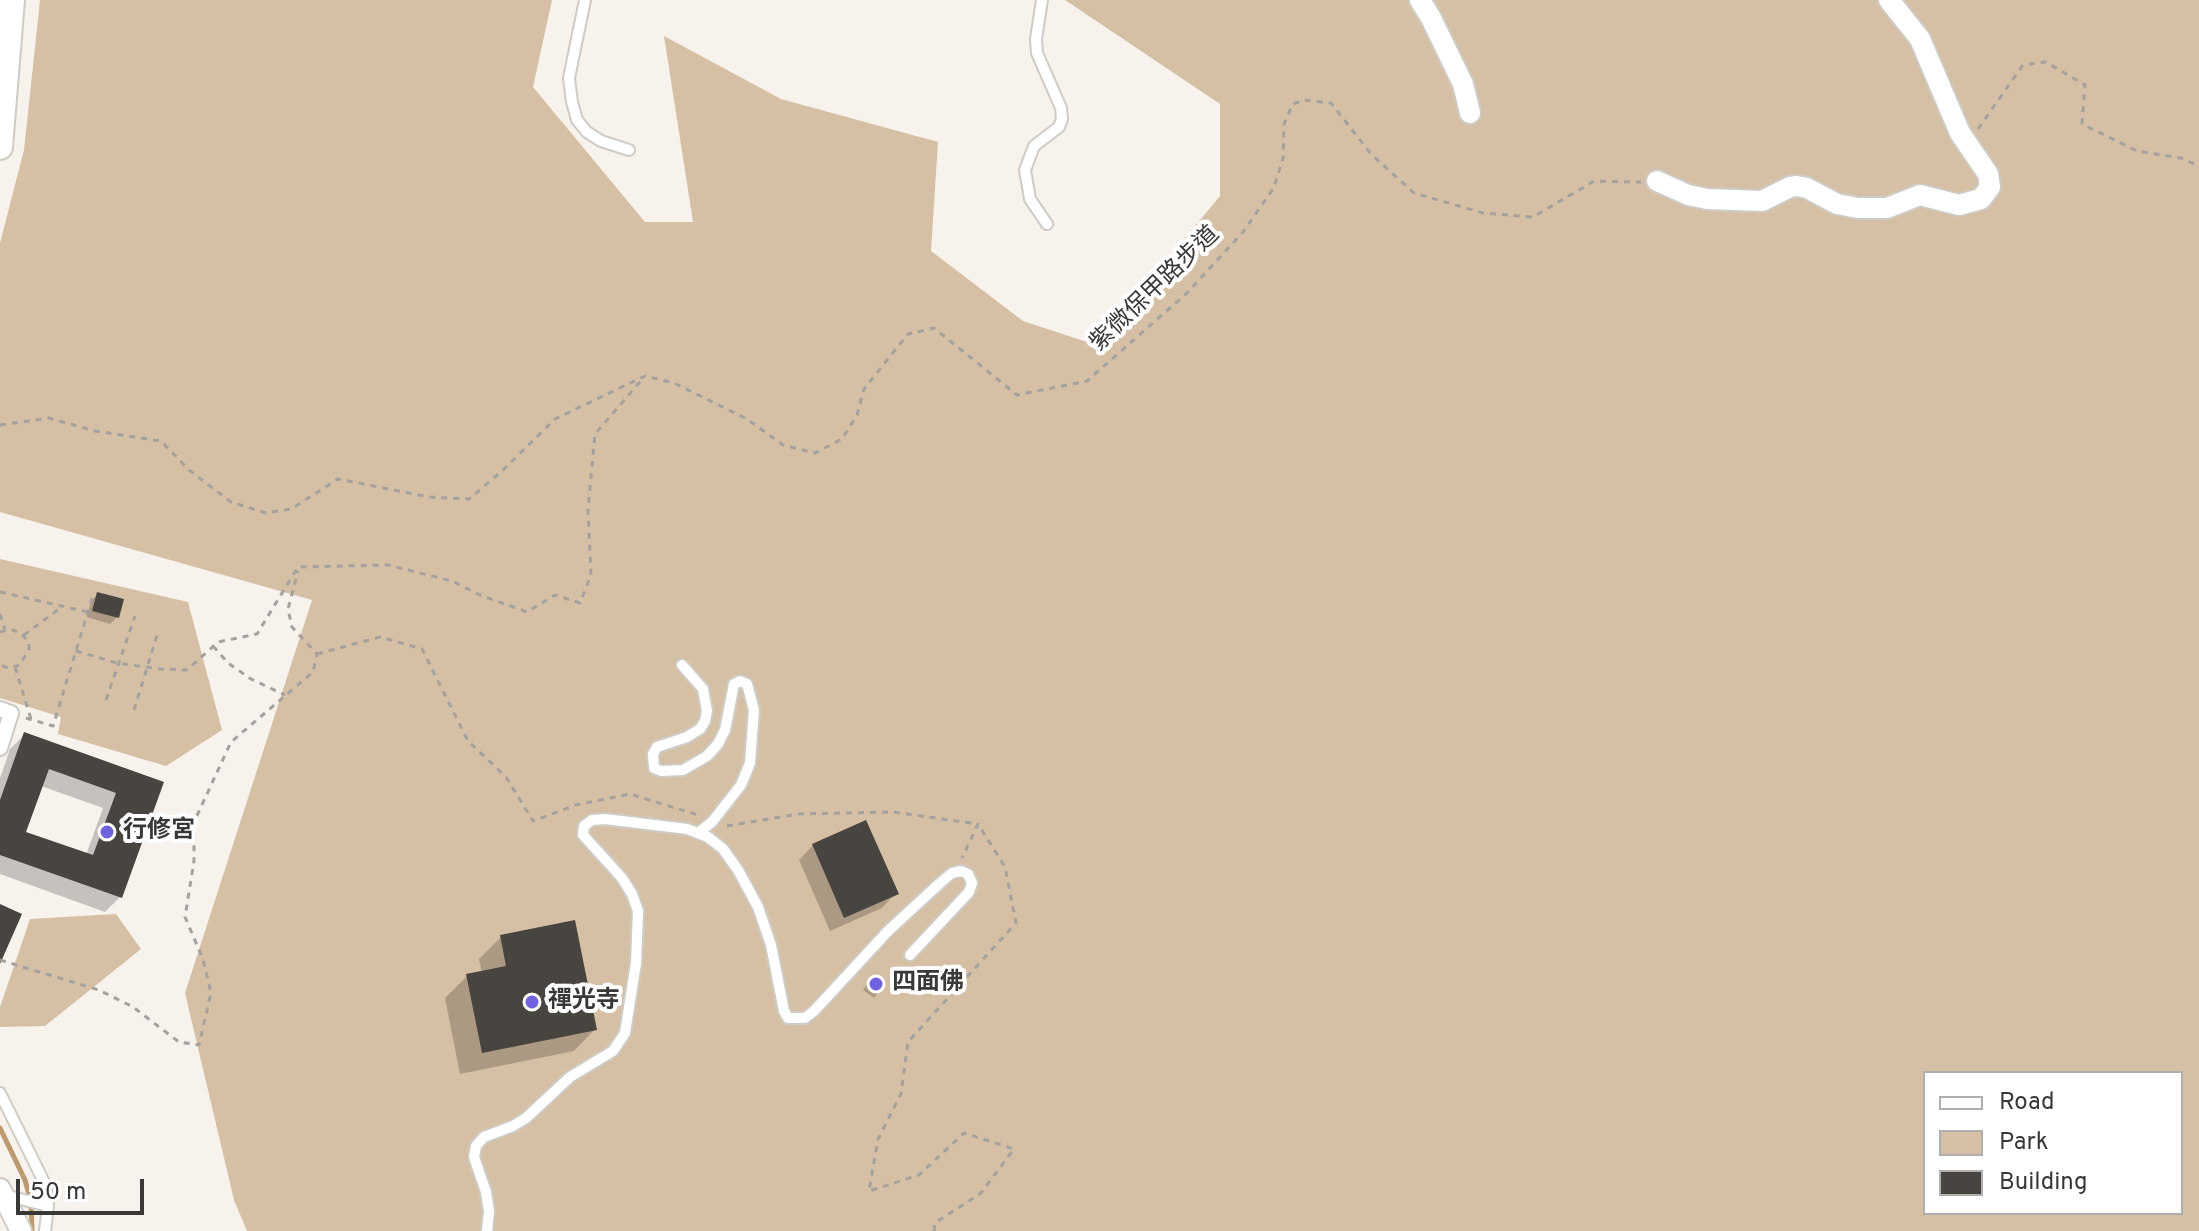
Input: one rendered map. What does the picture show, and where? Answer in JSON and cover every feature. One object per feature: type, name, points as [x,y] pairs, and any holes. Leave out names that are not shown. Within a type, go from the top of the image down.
[{"type":"street","points":[[0,147],[12,0]]},
{"type":"street","points":[[1420,0],[1463,84],[1470,113]]},
{"type":"street","points":[[1657,181],[1688,195],[1707,199],[1762,201],[1797,186],[1837,204],[1858,208],[1887,208],[1920,195],[1959,205],[1981,199],[1990,187],[1988,174],[1967,145],[1953,118],[1920,39],[1889,0]]},
{"type":"street","points":[[0,748],[6,711]]},
{"type":"street","points":[[6,1194],[12,1217],[21,1231]]},
{"type":"lane","points":[[585,0],[569,78],[577,120],[587,132],[601,141],[629,150]]},
{"type":"lane","points":[[1042,0],[1037,53],[1061,108],[1062,119],[1059,127],[1034,146],[1025,170],[1030,199],[1047,224]]},
{"type":"lane","points":[[682,665],[703,689],[707,711],[705,721],[700,729],[687,737],[657,747],[653,754],[654,768],[661,771],[683,770],[707,756],[725,730],[734,684],[740,681],[747,684],[754,710],[750,763],[741,785],[712,822],[698,833]]},
{"type":"lane","points":[[487,1231],[489,1211],[474,1157],[476,1146],[484,1137],[526,1118],[570,1077],[613,1051],[625,1033],[636,963],[638,911],[622,878],[583,835],[584,826],[592,820],[687,829],[708,837],[723,849],[758,907],[771,945],[788,1018],[805,1018],[814,1011],[913,907],[956,872],[968,874],[972,883],[969,892],[910,955]]},
{"type":"lane","points":[[0,1093],[46,1186],[45,1231]]},
{"type":"lane","points":[[6,1194],[46,1204]]},
{"type":"path","points":[[1967,145],[2023,65],[2046,62],[2085,85],[2082,124],[2137,151],[2181,158],[2199,166]]},
{"type":"path","name":"紫微保甲路步道","points":[[645,376],[674,383],[747,419],[783,445],[815,453],[842,439],[857,415],[864,389],[908,334],[934,328],[1017,395],[1087,381],[1187,293],[1243,232],[1273,189],[1283,159],[1284,124],[1293,104],[1304,100],[1331,103],[1371,154],[1414,193],[1483,213],[1533,217],[1594,181],[1657,181]]},
{"type":"path","points":[[0,425],[49,418],[123,437],[161,441],[189,470],[231,502],[266,513],[291,509],[338,479],[429,497],[469,499],[555,419],[645,376]]},
{"type":"path","points":[[298,567],[388,565],[452,581],[527,612],[555,595],[580,603],[591,575],[588,509],[595,434],[645,376]]},
{"type":"path","points":[[76,651],[120,663],[187,670],[218,642],[257,634],[298,567]]},
{"type":"path","points":[[298,567],[288,609],[292,627],[317,654]]},
{"type":"path","points":[[0,592],[88,612]]},
{"type":"path","points":[[6,711],[53,726],[93,595]]},
{"type":"path","points":[[24,635],[63,606]]},
{"type":"path","points":[[0,614],[3,631],[15,630],[24,635],[29,643],[25,661],[15,667],[0,665]]},
{"type":"path","points":[[106,700],[135,616]]},
{"type":"path","points":[[134,710],[158,632]]},
{"type":"path","points":[[317,654],[380,637],[422,649],[468,741],[506,777],[533,821],[576,805],[630,794],[682,808],[729,826],[798,814],[893,812],[978,824],[1005,867],[1016,923],[908,1042],[901,1094],[878,1139],[869,1191],[919,1175],[964,1133],[1014,1149],[981,1193],[935,1223],[934,1231]]},
{"type":"path","points":[[213,646],[228,663],[251,679],[285,695]]},
{"type":"path","points":[[0,960],[99,990],[133,1007],[179,1042],[199,1045],[211,993],[203,959],[185,917],[194,861],[194,822],[231,742],[313,672],[317,654]]},
{"type":"path","points":[[15,667],[31,719]]},
{"type":"path","points":[[956,872],[978,824]]},
{"type":"green space","points":[[40,0],[552,0],[533,87],[645,222],[693,222],[664,36],[781,99],[938,142],[931,251],[1023,321],[1096,345],[1220,196],[1220,104],[1065,0],[2199,0],[2199,1231],[247,1231],[234,1200],[185,993],[312,600],[0,512],[0,243],[24,150]]},
{"type":"green space","points":[[0,559],[188,602],[222,730],[166,766],[58,734],[61,717],[0,698]]},
{"type":"green space","points":[[116,914],[141,949],[45,1026],[0,1027],[0,1007],[30,919]]},
{"type":"building","points":[[97,592],[124,599],[119,618],[92,611]]},
{"type":"building","name":"行修宮","points":[[24,732],[164,782],[122,898],[0,855],[0,800]],"holes":[[[49,769],[116,793],[93,855],[26,832]]]},
{"type":"building","points":[[866,820],[899,894],[844,918],[812,844]]},
{"type":"building","points":[[0,904],[22,914],[0,964]]},
{"type":"building","name":"禪光寺","points":[[575,920],[597,1030],[482,1053],[466,974],[506,966],[500,935]]},
{"type":"waterway","points":[[0,1128],[25,1180],[31,1202],[32,1231]]},
{"type":"place","name":"行修宮","points":[[107,832]]},
{"type":"place","name":"四面佛","points":[[876,984]]},
{"type":"place","name":"禪光寺","points":[[532,1002]]}]
